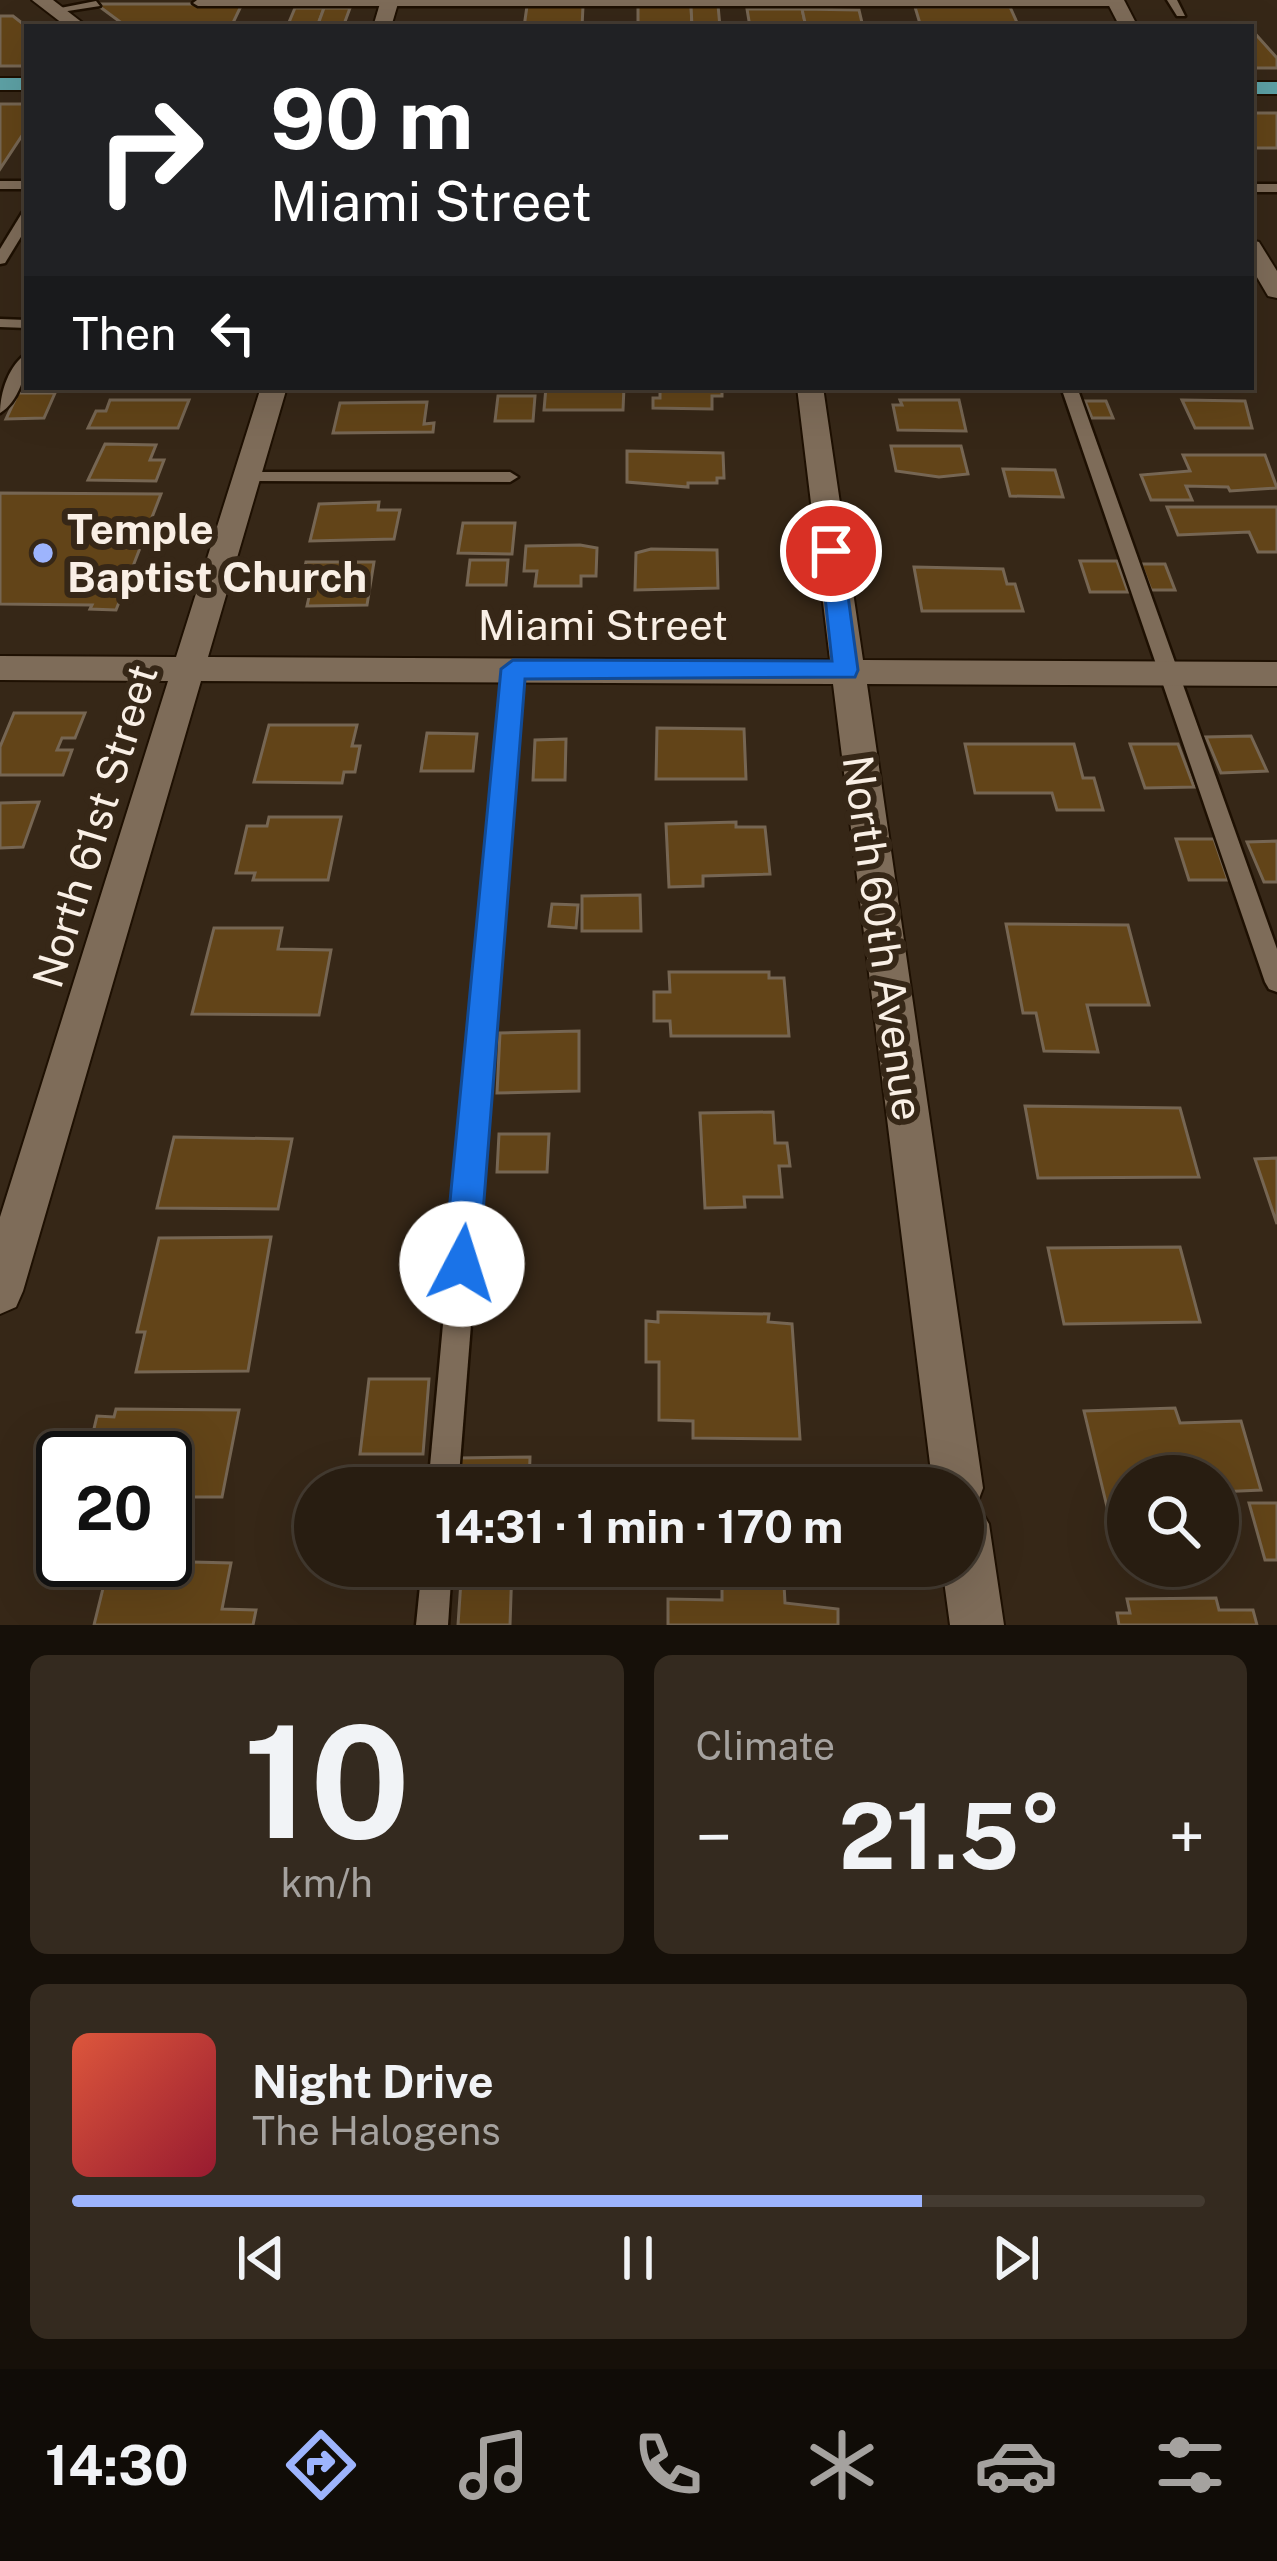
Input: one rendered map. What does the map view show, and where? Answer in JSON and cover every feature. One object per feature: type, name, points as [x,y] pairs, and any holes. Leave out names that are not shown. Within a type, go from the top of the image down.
[{"type":"street","points":[[48,5],[75,24]]},
{"type":"street","points":[[1254,252],[1277,291]]},
{"type":"street","name":"North 61st Street","points":[[0,1291],[273,390]]},
{"type":"street","name":"North 60th Avenue","points":[[810,390],[955,1467]]},
{"type":"street","name":"Miami Street","points":[[0,668],[1277,674]]},
{"type":"street","points":[[972,1587],[977,1625]]},
{"type":"lane","points":[[1172,0],[1181,14]]},
{"type":"lane","points":[[198,3],[1116,2]]},
{"type":"lane","points":[[48,5],[96,4]]},
{"type":"lane","points":[[0,260],[24,221]]},
{"type":"lane","points":[[0,407],[24,363]]},
{"type":"lane","points":[[1070,390],[1277,982]]},
{"type":"lane","points":[[247,477],[510,477]]},
{"type":"lane","points":[[445,1467],[513,669]]},
{"type":"lane","points":[[432,1625],[435,1587]]},
{"type":"building","points":[[96,4],[242,4],[232,24],[123,24]]},
{"type":"building","points":[[638,5],[691,5],[692,24],[638,24]]},
{"type":"building","points":[[691,5],[718,5],[720,24],[692,24]]},
{"type":"building","points":[[527,6],[583,6],[582,24],[524,24]]},
{"type":"building","points":[[915,7],[1010,7],[1018,24],[920,24]]},
{"type":"building","points":[[295,8],[324,8],[318,24],[288,24]]},
{"type":"building","points":[[324,8],[350,8],[344,24],[318,24]]},
{"type":"building","points":[[747,9],[802,9],[805,24],[750,24]]},
{"type":"building","points":[[802,9],[859,10],[862,24],[805,24]]},
{"type":"building","points":[[0,16],[13,16],[24,25],[24,66],[0,66]]},
{"type":"building","points":[[1254,32],[1277,58],[1277,68],[1254,68]]},
{"type":"building","points":[[0,104],[24,104],[24,133],[0,169]]},
{"type":"building","points":[[1254,113],[1277,113],[1277,148],[1254,148]]},
{"type":"building","points":[[546,390],[624,390],[623,410],[544,410]]},
{"type":"building","points":[[660,390],[722,390],[722,396],[712,396],[712,409],[653,408],[653,398],[660,398]]},
{"type":"building","points":[[18,393],[55,393],[44,418],[6,419]]},
{"type":"building","points":[[498,396],[535,396],[533,421],[495,421]]},
{"type":"building","points":[[110,400],[189,400],[178,428],[88,428],[96,411],[106,411]]},
{"type":"building","points":[[900,400],[959,400],[966,431],[898,430],[893,405],[902,405]]},
{"type":"building","points":[[1182,400],[1245,401],[1252,428],[1195,428]]},
{"type":"building","points":[[1085,401],[1106,401],[1113,418],[1092,418]]},
{"type":"building","points":[[427,402],[424,424],[434,423],[433,432],[333,433],[340,403]]},
{"type":"building","points":[[105,444],[156,445],[150,460],[164,460],[156,481],[88,480]]},
{"type":"building","points":[[891,446],[961,446],[968,474],[939,477],[896,471]]},
{"type":"building","points":[[627,451],[723,453],[724,478],[717,478],[717,483],[688,483],[688,487],[627,482]]},
{"type":"building","points":[[1183,455],[1265,455],[1277,488],[1230,491],[1228,487],[1186,486],[1192,500],[1151,500],[1141,475],[1190,471]]},
{"type":"building","points":[[1003,469],[1055,470],[1063,497],[1010,496]]},
{"type":"building","points":[[0,493],[161,494],[116,610],[90,609],[92,605],[0,604]]},
{"type":"building","points":[[379,502],[378,510],[400,510],[394,539],[310,541],[319,504]]},
{"type":"building","points":[[1167,507],[1277,507],[1277,552],[1258,552],[1249,532],[1178,535]]},
{"type":"building","points":[[463,523],[515,523],[512,554],[458,553]]},
{"type":"building","points":[[526,546],[597,548],[596,576],[581,576],[581,586],[535,586],[537,571],[524,571]]},
{"type":"building","points":[[717,550],[718,588],[635,590],[636,553]]},
{"type":"building","points":[[470,560],[508,560],[506,585],[467,585]]},
{"type":"building","points":[[1080,561],[1117,561],[1128,592],[1090,592]]},
{"type":"building","points":[[306,562],[374,562],[367,605],[307,606],[311,588],[300,588]]},
{"type":"building","points":[[1141,564],[1165,564],[1175,590],[1151,590]]},
{"type":"building","points":[[914,567],[1003,569],[1007,584],[1015,584],[1023,611],[922,611]]},
{"type":"building","points":[[14,713],[85,713],[75,738],[62,738],[57,750],[72,750],[63,775],[0,775],[0,747]]},
{"type":"building","points":[[269,725],[357,725],[352,746],[360,746],[355,772],[344,772],[342,783],[254,782]]},
{"type":"building","points":[[657,728],[744,729],[746,779],[656,779]]},
{"type":"building","points":[[427,733],[477,734],[473,771],[421,771]]},
{"type":"building","points":[[1251,736],[1267,771],[1221,773],[1206,737]]},
{"type":"building","points":[[566,739],[565,780],[533,780],[535,740]]},
{"type":"building","points":[[965,744],[1074,744],[1083,778],[1094,778],[1103,810],[1057,810],[1052,793],[975,793]]},
{"type":"building","points":[[1130,744],[1178,744],[1194,787],[1145,788]]},
{"type":"building","points":[[39,802],[23,847],[0,848],[0,803]]},
{"type":"building","points":[[269,817],[341,817],[328,880],[253,880],[255,873],[236,873],[247,826],[267,826]]},
{"type":"building","points":[[736,822],[736,827],[765,827],[770,874],[703,876],[703,886],[669,887],[666,824]]},
{"type":"building","points":[[1176,839],[1214,839],[1228,880],[1189,880]]},
{"type":"building","points":[[1277,841],[1277,882],[1264,882],[1247,842]]},
{"type":"building","points":[[640,895],[641,931],[582,931],[582,896]]},
{"type":"building","points":[[552,904],[578,905],[576,928],[549,926]]},
{"type":"building","points":[[1006,924],[1128,925],[1149,1005],[1087,1005],[1098,1052],[1044,1051],[1036,1013],[1023,1013]]},
{"type":"building","points":[[214,928],[282,928],[278,949],[331,950],[319,1015],[192,1014]]},
{"type":"building","points":[[669,972],[769,972],[769,978],[784,978],[789,1036],[671,1036],[670,1021],[654,1021],[654,992],[670,992]]},
{"type":"building","points":[[579,1031],[579,1091],[497,1093],[500,1033]]},
{"type":"building","points":[[1025,1106],[1180,1108],[1199,1177],[1038,1178]]},
{"type":"building","points":[[773,1112],[775,1143],[787,1143],[790,1166],[779,1166],[782,1197],[744,1197],[745,1207],[705,1208],[700,1113]]},
{"type":"building","points":[[499,1134],[549,1134],[547,1172],[497,1172]]},
{"type":"building","points":[[174,1137],[292,1139],[278,1209],[157,1208]]},
{"type":"building","points":[[1277,1158],[1277,1224],[1255,1159]]},
{"type":"building","points":[[271,1237],[248,1371],[136,1372],[145,1332],[137,1332],[159,1238]]},
{"type":"building","points":[[1180,1247],[1200,1322],[1064,1324],[1048,1248]]},
{"type":"building","points":[[658,1312],[769,1314],[768,1322],[792,1324],[800,1439],[693,1438],[693,1421],[659,1420],[659,1362],[646,1362],[646,1321],[658,1322]]},
{"type":"building","points":[[369,1379],[429,1379],[423,1454],[360,1454]]},
{"type":"building","points":[[1175,1408],[1180,1423],[1241,1421],[1261,1490],[1239,1491],[1239,1455],[1107,1455],[1107,1507],[1084,1411]]},
{"type":"building","points":[[116,1409],[239,1410],[222,1497],[192,1497],[192,1431],[93,1431],[97,1416],[114,1417]]},
{"type":"building","points":[[530,1457],[530,1467],[458,1467],[459,1458]]},
{"type":"building","points":[[1249,1503],[1277,1503],[1277,1560],[1265,1560]]},
{"type":"building","points":[[192,1562],[231,1563],[222,1609],[256,1610],[253,1625],[94,1625],[103,1587],[192,1587]]},
{"type":"building","points":[[461,1587],[511,1587],[510,1625],[458,1625]]},
{"type":"building","points":[[722,1587],[784,1587],[785,1603],[838,1609],[838,1625],[668,1625],[668,1599],[722,1600]]},
{"type":"building","points":[[1216,1598],[1219,1610],[1253,1610],[1257,1625],[1119,1625],[1117,1613],[1130,1613],[1127,1599]]},
{"type":"place","name":"Temple Baptist Church","points":[[43,553]]},
{"type":"route","points":[[462,1264],[513,669],[846,670],[831,551]]}]
